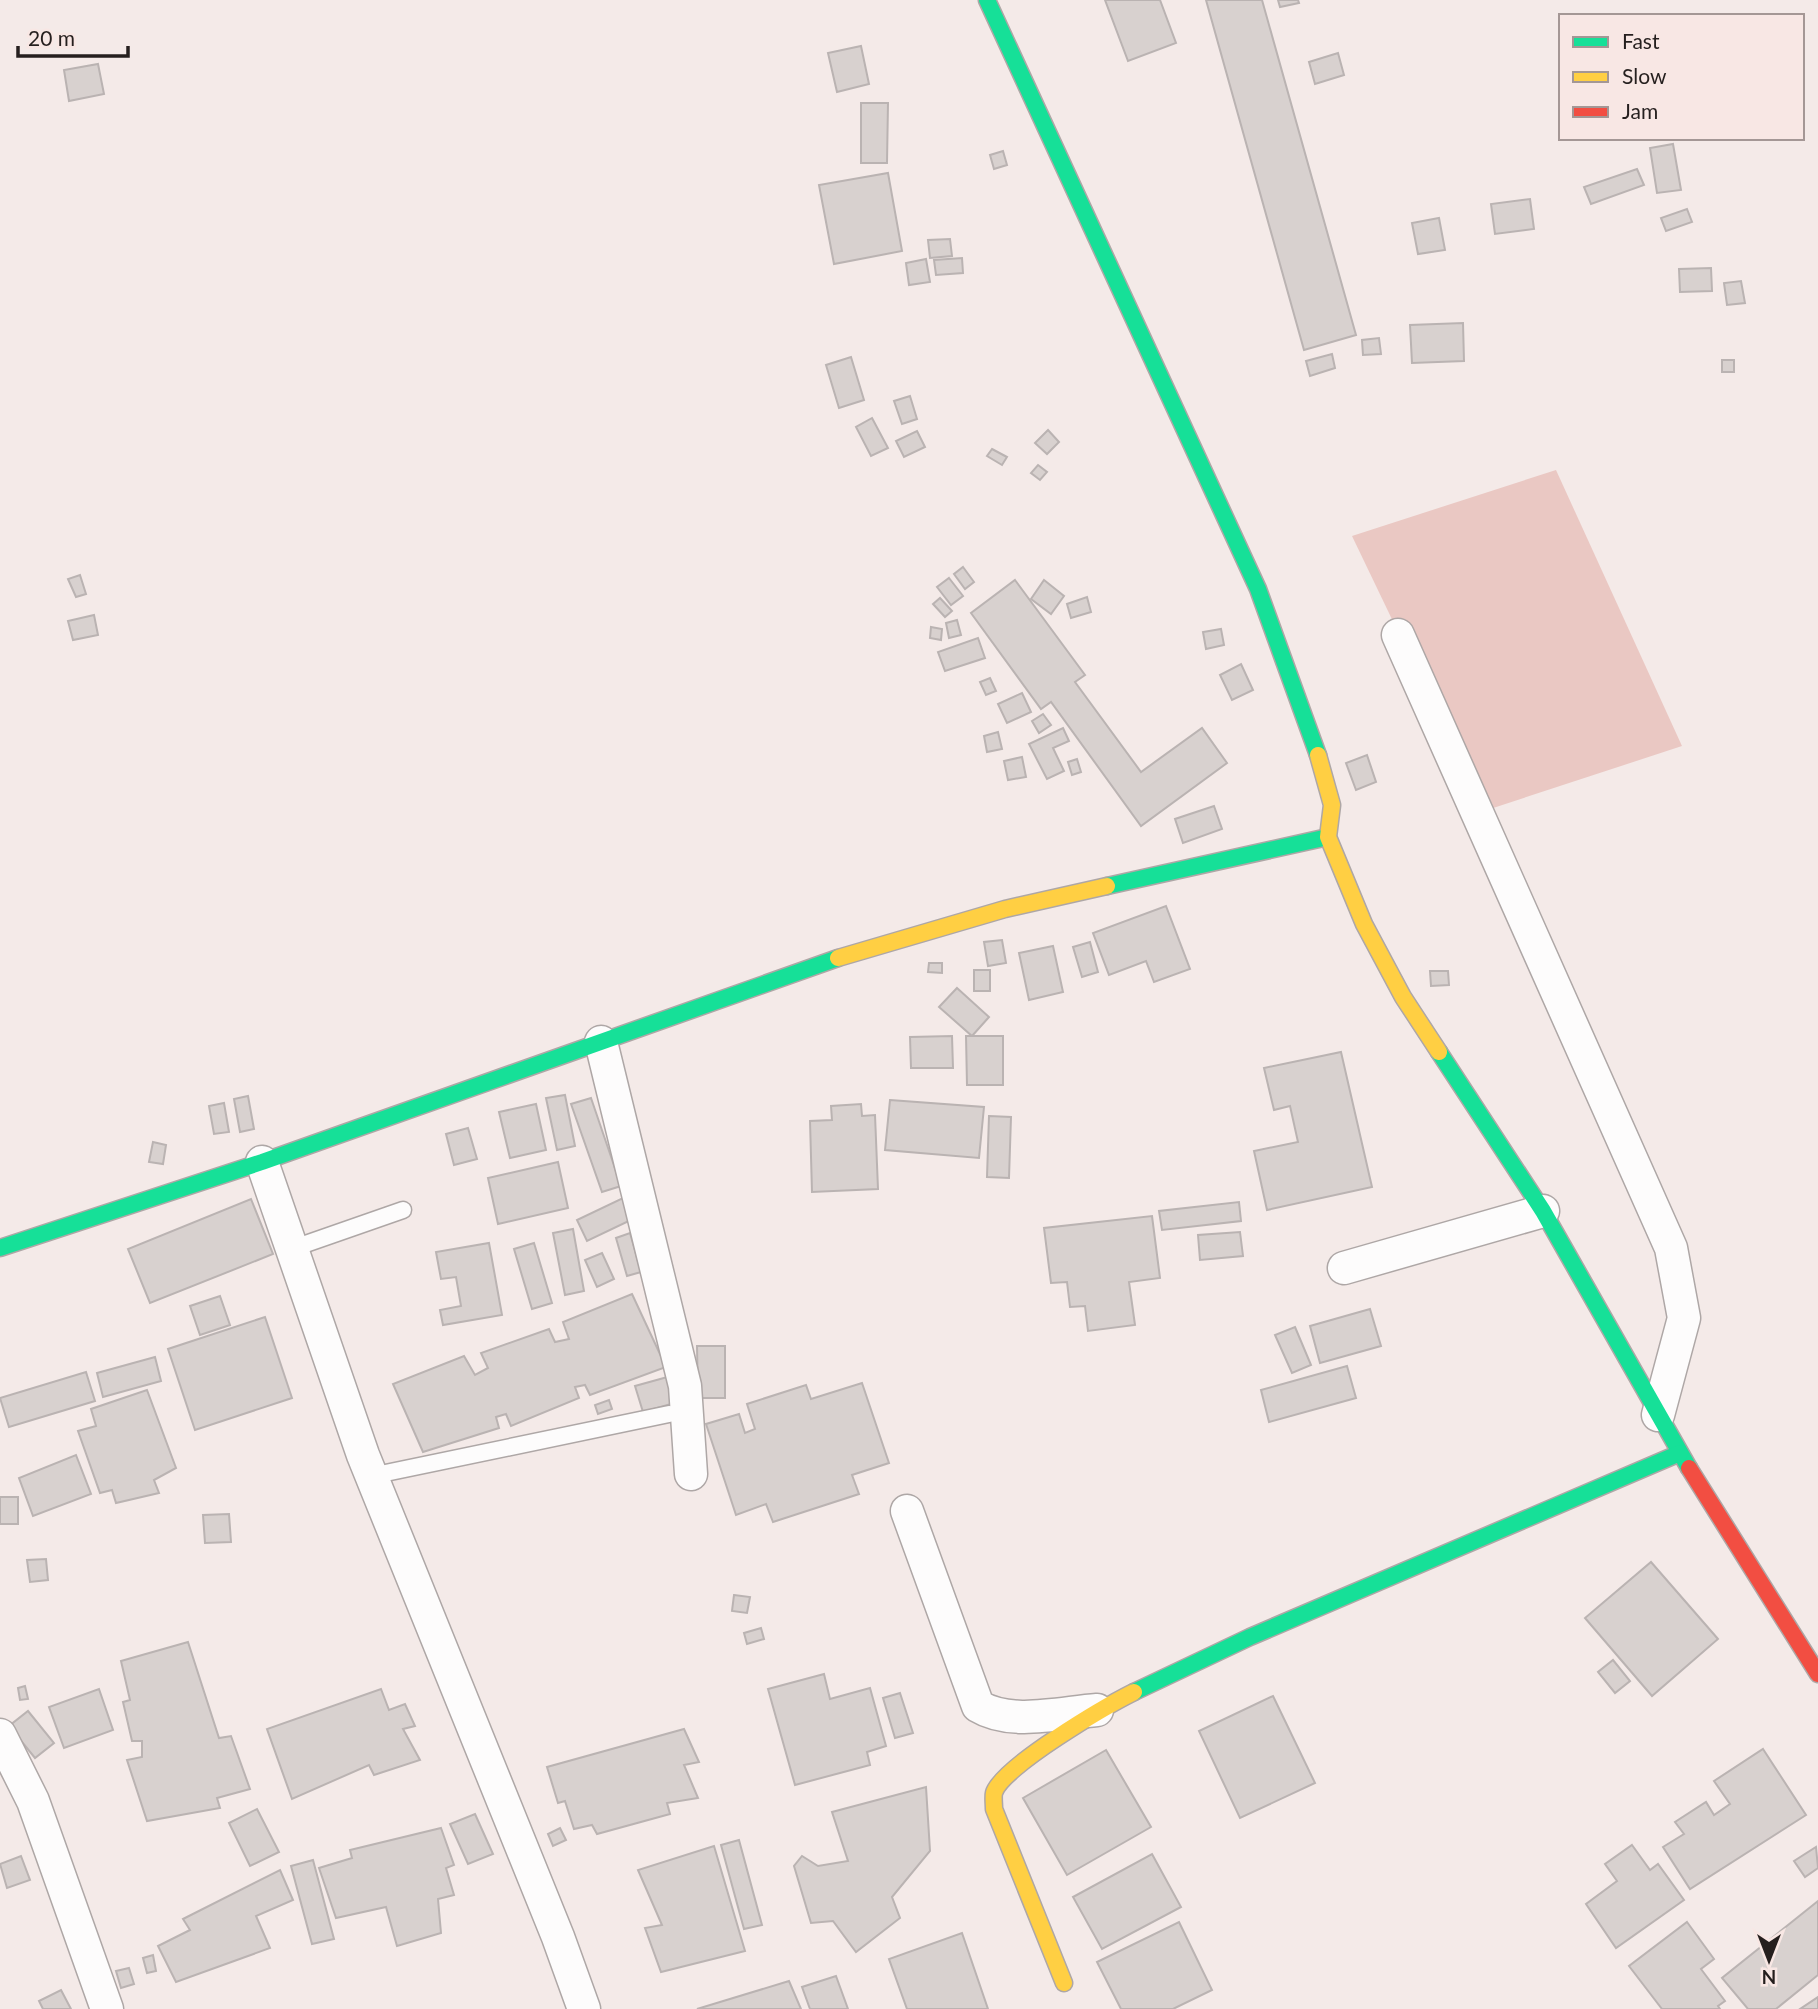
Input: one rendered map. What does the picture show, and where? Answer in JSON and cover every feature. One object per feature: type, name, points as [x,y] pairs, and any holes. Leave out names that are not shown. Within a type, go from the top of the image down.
[{"type":"street","points":[[987,0],[1258,589],[1330,791],[1328,836],[1363,924],[1403,997],[1543,1211],[1680,1453],[1818,1674]]},
{"type":"street","points":[[1398,635],[1671,1248],[1684,1318],[1658,1415]]},
{"type":"street","points":[[0,1248],[262,1162],[870,947],[1005,909],[1328,836]]},
{"type":"street","points":[[601,1042],[685,1386],[691,1474]]},
{"type":"street","points":[[262,1162],[371,1476],[584,2009]]},
{"type":"street","points":[[1344,1268],[1543,1211]]},
{"type":"street","points":[[1064,1983],[994,1809],[994,1792],[1005,1776],[1097,1710],[1250,1637],[1680,1453]]},
{"type":"street","points":[[907,1511],[978,1706],[994,1716],[1009,1717],[1097,1710]]},
{"type":"street","points":[[0,1735],[33,1801],[107,2009]]},
{"type":"lane","points":[[294,1248],[403,1210]]},
{"type":"lane","points":[[371,1476],[669,1414]]},
{"type":"shaded area","points":[[1556,470],[1682,746],[1484,811],[1352,536]]},
{"type":"building","points":[[1105,0],[1160,0],[1176,43],[1128,61]]},
{"type":"building","points":[[1206,0],[1262,0],[1356,335],[1304,350]]},
{"type":"building","points":[[1278,0],[1298,0],[1299,3],[1280,7]]},
{"type":"building","points":[[861,46],[869,84],[837,92],[828,53]]},
{"type":"building","points":[[1338,53],[1344,75],[1315,84],[1309,62]]},
{"type":"building","points":[[98,64],[104,94],[69,101],[64,70]]},
{"type":"building","points":[[861,103],[888,103],[887,163],[861,163]]},
{"type":"building","points":[[1673,144],[1681,190],[1657,193],[1650,148]]},
{"type":"building","points":[[1003,151],[1007,165],[994,169],[990,155]]},
{"type":"building","points":[[1637,169],[1644,185],[1591,204],[1584,187]]},
{"type":"building","points":[[888,173],[902,251],[834,264],[819,185]]},
{"type":"building","points":[[1530,199],[1534,229],[1495,234],[1491,204]]},
{"type":"building","points":[[1687,209],[1692,222],[1666,231],[1661,218]]},
{"type":"building","points":[[1439,218],[1445,250],[1418,254],[1412,223]]},
{"type":"building","points":[[950,239],[952,256],[930,258],[928,240]]},
{"type":"building","points":[[962,258],[963,273],[936,275],[934,260]]},
{"type":"building","points":[[926,259],[930,282],[909,285],[906,263]]},
{"type":"building","points":[[1711,268],[1712,291],[1680,292],[1679,269]]},
{"type":"building","points":[[1741,281],[1745,303],[1727,305],[1724,283]]},
{"type":"building","points":[[1463,323],[1464,361],[1412,363],[1410,325]]},
{"type":"building","points":[[1379,338],[1381,354],[1363,355],[1362,340]]},
{"type":"building","points":[[1332,354],[1335,368],[1310,376],[1306,361]]},
{"type":"building","points":[[851,357],[864,400],[839,408],[826,365]]},
{"type":"building","points":[[1722,360],[1734,360],[1734,372],[1722,372]]},
{"type":"building","points":[[910,396],[917,419],[902,424],[894,401]]},
{"type":"building","points":[[872,418],[888,448],[871,456],[856,427]]},
{"type":"building","points":[[1048,430],[1059,442],[1047,454],[1035,443]]},
{"type":"building","points":[[917,431],[925,447],[904,457],[896,441]]},
{"type":"building","points":[[992,449],[1007,457],[1002,465],[987,456]]},
{"type":"building","points":[[1038,465],[1047,472],[1040,480],[1031,473]]},
{"type":"building","points":[[963,567],[974,582],[965,589],[954,574]]},
{"type":"building","points":[[80,575],[86,594],[76,597],[68,579]]},
{"type":"building","points":[[949,578],[963,596],[951,605],[937,587]]},
{"type":"building","points":[[1015,580],[1085,675],[1075,682],[1141,772],[1202,728],[1227,763],[1141,826],[1051,702],[1041,709],[971,613]]},
{"type":"building","points":[[1044,580],[1064,596],[1051,614],[1031,599]]},
{"type":"building","points":[[1087,597],[1091,612],[1071,618],[1067,604]]},
{"type":"building","points":[[940,598],[952,611],[945,617],[933,604]]},
{"type":"building","points":[[94,615],[98,635],[73,640],[68,621]]},
{"type":"building","points":[[957,620],[961,635],[949,638],[946,623]]},
{"type":"building","points":[[931,627],[942,629],[941,640],[930,638]]},
{"type":"building","points":[[1221,629],[1224,645],[1206,649],[1203,632]]},
{"type":"building","points":[[978,638],[985,658],[945,671],[938,652]]},
{"type":"building","points":[[1241,664],[1253,690],[1232,700],[1220,675]]},
{"type":"building","points":[[990,678],[996,691],[986,695],[980,682]]},
{"type":"building","points":[[1022,693],[1031,712],[1007,723],[998,704]]},
{"type":"building","points":[[1043,714],[1051,725],[1039,733],[1032,721]]},
{"type":"building","points":[[1063,728],[1069,741],[1053,748],[1064,771],[1047,779],[1029,744]]},
{"type":"building","points":[[998,732],[1002,749],[987,752],[984,736]]},
{"type":"building","points":[[1367,755],[1376,782],[1356,790],[1346,763]]},
{"type":"building","points":[[1022,757],[1026,777],[1008,780],[1004,761]]},
{"type":"building","points":[[1077,759],[1081,772],[1072,775],[1068,762]]},
{"type":"building","points":[[1214,806],[1222,829],[1183,843],[1175,819]]},
{"type":"building","points":[[1166,906],[1190,969],[1154,982],[1146,961],[1109,975],[1093,933]]},
{"type":"building","points":[[1002,940],[1006,963],[988,966],[984,942]]},
{"type":"building","points":[[1090,942],[1098,972],[1082,977],[1073,947]]},
{"type":"building","points":[[1053,946],[1063,992],[1029,1000],[1019,953]]},
{"type":"building","points":[[929,963],[942,963],[942,973],[928,972]]},
{"type":"building","points":[[974,970],[990,970],[990,991],[974,991]]},
{"type":"building","points":[[1430,971],[1448,971],[1449,985],[1431,986]]},
{"type":"building","points":[[957,988],[989,1017],[972,1036],[939,1007]]},
{"type":"building","points":[[952,1036],[953,1068],[911,1068],[910,1037]]},
{"type":"building","points":[[966,1036],[1003,1036],[1003,1085],[967,1085]]},
{"type":"building","points":[[1341,1052],[1372,1187],[1267,1210],[1254,1151],[1298,1142],[1290,1106],[1274,1110],[1264,1068]]},
{"type":"building","points":[[565,1095],[575,1146],[557,1150],[546,1098]]},
{"type":"building","points":[[248,1096],[254,1129],[240,1132],[234,1099]]},
{"type":"building","points":[[591,1098],[621,1186],[602,1192],[571,1104]]},
{"type":"building","points":[[890,1100],[984,1107],[979,1158],[885,1150]]},
{"type":"building","points":[[224,1103],[229,1132],[214,1134],[209,1106]]},
{"type":"building","points":[[536,1104],[546,1150],[510,1158],[499,1112]]},
{"type":"building","points":[[861,1104],[862,1116],[875,1115],[878,1189],[812,1192],[810,1121],[832,1120],[831,1106]]},
{"type":"building","points":[[989,1116],[1011,1117],[1009,1178],[987,1177]]},
{"type":"building","points":[[468,1128],[477,1159],[454,1165],[446,1134]]},
{"type":"building","points":[[153,1142],[166,1145],[163,1164],[149,1162]]},
{"type":"building","points":[[558,1162],[568,1208],[498,1224],[488,1178]]},
{"type":"building","points":[[623,1198],[633,1219],[587,1241],[577,1220]]},
{"type":"building","points":[[251,1199],[273,1254],[150,1303],[128,1249]]},
{"type":"building","points":[[1239,1202],[1241,1221],[1162,1230],[1159,1211]]},
{"type":"building","points":[[1152,1216],[1160,1278],[1129,1282],[1135,1325],[1088,1331],[1085,1306],[1070,1307],[1067,1282],[1051,1283],[1044,1228]]},
{"type":"building","points":[[573,1229],[584,1291],[565,1295],[553,1233]]},
{"type":"building","points":[[1240,1232],[1243,1256],[1200,1260],[1198,1235]]},
{"type":"building","points":[[630,1233],[641,1272],[627,1276],[616,1238]]},
{"type":"building","points":[[489,1243],[502,1315],[443,1325],[440,1310],[461,1306],[456,1277],[441,1279],[436,1252]]},
{"type":"building","points":[[534,1243],[552,1303],[532,1309],[514,1249]]},
{"type":"building","points":[[602,1253],[614,1279],[597,1287],[585,1260]]},
{"type":"building","points":[[632,1294],[666,1367],[590,1395],[585,1385],[575,1387],[579,1398],[511,1426],[506,1414],[496,1417],[499,1428],[423,1452],[393,1384],[464,1356],[475,1375],[488,1368],[481,1353],[549,1329],[555,1342],[569,1339],[563,1322]]},
{"type":"building","points":[[220,1296],[230,1325],[200,1335],[190,1306]]},
{"type":"building","points":[[1370,1309],[1381,1346],[1320,1363],[1310,1326]]},
{"type":"building","points":[[265,1317],[292,1398],[195,1430],[168,1349]]},
{"type":"building","points":[[1295,1327],[1311,1365],[1292,1373],[1275,1335]]},
{"type":"building","points":[[697,1346],[725,1346],[725,1398],[698,1398]]},
{"type":"building","points":[[155,1357],[161,1381],[103,1397],[97,1373]]},
{"type":"building","points":[[1347,1366],[1356,1398],[1269,1422],[1261,1390]]},
{"type":"building","points":[[86,1372],[95,1401],[9,1427],[0,1398]]},
{"type":"building","points":[[671,1376],[678,1402],[643,1412],[635,1386]]},
{"type":"building","points":[[862,1383],[889,1463],[852,1475],[859,1494],[773,1522],[766,1504],[736,1515],[706,1424],[739,1414],[745,1433],[755,1429],[747,1404],[806,1385],[811,1399]]},
{"type":"building","points":[[147,1390],[176,1468],[154,1480],[159,1493],[116,1503],[112,1490],[100,1493],[78,1431],[96,1426],[91,1409]]},
{"type":"building","points":[[609,1400],[612,1409],[598,1414],[595,1405]]},
{"type":"building","points":[[76,1455],[91,1494],[33,1516],[19,1478]]},
{"type":"building","points":[[0,1497],[18,1497],[18,1524],[0,1524]]},
{"type":"building","points":[[229,1514],[231,1542],[205,1543],[203,1515]]},
{"type":"building","points":[[46,1559],[48,1580],[30,1582],[27,1560]]},
{"type":"building","points":[[1651,1562],[1718,1639],[1652,1696],[1585,1618]]},
{"type":"building","points":[[734,1595],[750,1597],[747,1613],[732,1611]]},
{"type":"building","points":[[761,1628],[764,1639],[747,1644],[744,1633]]},
{"type":"building","points":[[188,1642],[219,1738],[231,1736],[250,1789],[217,1798],[220,1808],[147,1821],[127,1760],[142,1757],[142,1741],[132,1741],[123,1702],[130,1700],[121,1661]]},
{"type":"building","points":[[1613,1660],[1630,1681],[1615,1693],[1598,1672]]},
{"type":"building","points":[[824,1674],[830,1699],[870,1688],[886,1746],[867,1752],[870,1765],[795,1785],[768,1689]]},
{"type":"building","points":[[25,1686],[28,1699],[20,1700],[18,1688]]},
{"type":"building","points":[[99,1689],[113,1730],[64,1748],[49,1707]]},
{"type":"building","points":[[381,1689],[389,1710],[405,1704],[415,1726],[403,1729],[420,1760],[374,1775],[369,1765],[292,1799],[267,1729]]},
{"type":"building","points":[[900,1693],[913,1733],[895,1738],[883,1698]]},
{"type":"building","points":[[1273,1696],[1315,1783],[1240,1818],[1199,1731]]},
{"type":"building","points":[[28,1711],[54,1743],[35,1758],[9,1726]]},
{"type":"building","points":[[684,1729],[699,1762],[684,1765],[698,1798],[667,1803],[670,1814],[597,1834],[592,1825],[574,1829],[565,1801],[558,1803],[547,1767]]},
{"type":"building","points":[[1763,1749],[1806,1815],[1690,1889],[1663,1847],[1684,1834],[1675,1822],[1706,1802],[1714,1815],[1730,1804],[1714,1781]]},
{"type":"building","points":[[1106,1750],[1151,1827],[1067,1875],[1023,1798]]},
{"type":"building","points":[[926,1787],[930,1851],[892,1897],[900,1918],[856,1952],[833,1921],[811,1923],[794,1866],[802,1856],[818,1866],[848,1861],[832,1812]]},
{"type":"building","points":[[257,1809],[279,1852],[250,1866],[229,1823]]},
{"type":"building","points":[[475,1814],[493,1854],[468,1864],[450,1824]]},
{"type":"building","points":[[441,1828],[454,1865],[446,1868],[454,1895],[438,1899],[441,1933],[397,1946],[386,1907],[336,1918],[319,1868],[352,1858],[350,1850]]},
{"type":"building","points":[[560,1828],[566,1840],[553,1846],[548,1834]]},
{"type":"building","points":[[739,1840],[762,1925],[744,1929],[721,1845]]},
{"type":"building","points":[[1632,1845],[1650,1870],[1658,1864],[1684,1900],[1616,1948],[1586,1904],[1617,1881],[1605,1864]]},
{"type":"building","points":[[714,1846],[745,1951],[661,1972],[645,1928],[662,1925],[638,1870]]},
{"type":"building","points":[[1816,1847],[1818,1868],[1805,1877],[1794,1861]]},
{"type":"building","points":[[1152,1854],[1181,1907],[1102,1949],[1073,1897]]},
{"type":"building","points":[[21,1856],[30,1880],[7,1888],[0,1864]]},
{"type":"building","points":[[313,1860],[334,1939],[312,1944],[291,1866]]},
{"type":"building","points":[[280,1870],[293,1900],[256,1916],[270,1948],[176,1982],[158,1946],[190,1930],[183,1919]]},
{"type":"building","points":[[1818,1901],[1818,1975],[1776,2009],[1748,2009],[1722,1978]]},
{"type":"building","points":[[1179,1922],[1212,1990],[1173,2009],[1121,2009],[1097,1962]]},
{"type":"building","points":[[1687,1922],[1714,1959],[1701,1969],[1725,2001],[1718,2006],[1720,2009],[1662,2009],[1629,1966]]},
{"type":"building","points":[[962,1933],[988,2009],[907,2009],[889,1959]]},
{"type":"building","points":[[153,1955],[156,1971],[147,1973],[143,1958]]},
{"type":"building","points":[[129,1968],[134,1984],[121,1988],[116,1971]]},
{"type":"building","points":[[836,1976],[848,2009],[810,2009],[802,1987]]},
{"type":"building","points":[[789,1981],[801,2009],[697,2009]]},
{"type":"building","points":[[61,1990],[71,2009],[43,2009],[39,2001]]},
{"type":"building","points":[[1818,1997],[1818,2009],[1800,2009]]},
{"type":"traffic: fast","points":[[987,0],[1258,589],[1318,755]]},
{"type":"traffic: fast","points":[[1107,886],[1328,837]]},
{"type":"traffic: fast","points":[[0,1248],[262,1162],[838,958]]},
{"type":"traffic: fast","points":[[1439,1052],[1543,1211],[1689,1468]]},
{"type":"traffic: fast","points":[[1134,1692],[1250,1637],[1680,1453]]},
{"type":"traffic: slow","points":[[1318,755],[1332,805],[1328,837],[1364,924],[1403,997],[1439,1052]]},
{"type":"traffic: slow","points":[[838,958],[1005,909],[1107,886]]},
{"type":"traffic: slow","points":[[1064,1983],[994,1809],[994,1793],[1015,1768],[1035,1753],[1134,1692]]},
{"type":"traffic: jam","points":[[1689,1468],[1818,1674]]}]
